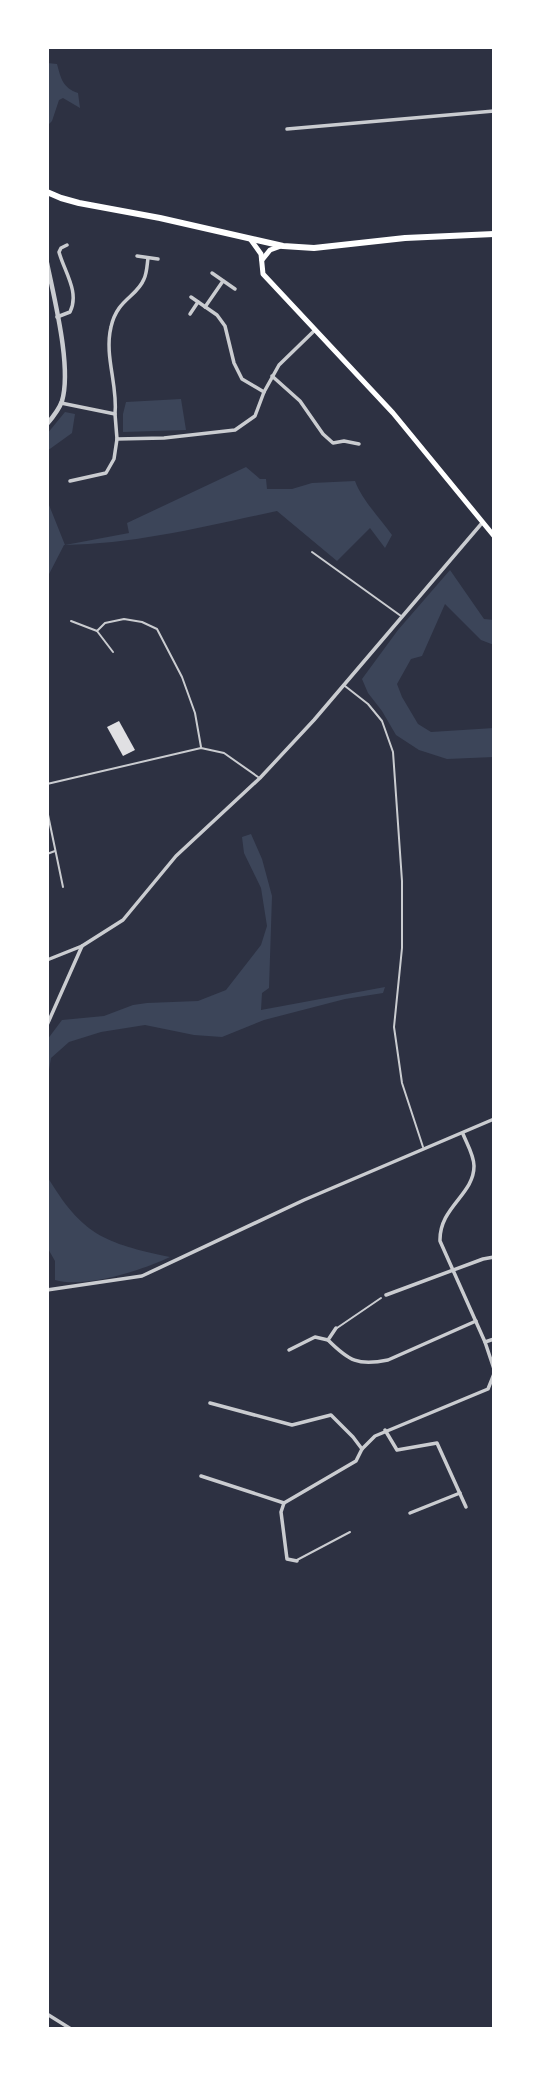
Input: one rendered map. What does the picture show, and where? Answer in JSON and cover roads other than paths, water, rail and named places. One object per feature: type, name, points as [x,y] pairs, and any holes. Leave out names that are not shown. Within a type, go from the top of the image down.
[{"type":"highway","points":[[47,192],[79,203],[283,246],[314,248],[405,238],[494,234]]},
{"type":"main road","points":[[251,240],[261,257],[263,274],[393,413],[494,536]]},
{"type":"main road","points":[[261,257],[270,250],[283,246]]},
{"type":"street","points":[[286,128],[494,111]]},
{"type":"street","points":[[57,317],[70,312],[75,302],[59,251],[67,245]]},
{"type":"street","points":[[137,256],[158,259]]},
{"type":"street","points":[[70,481],[106,473],[114,459],[117,439],[116,389],[109,351],[110,328],[121,303],[144,281],[148,258]]},
{"type":"street","points":[[47,263],[64,376],[61,403],[47,424]]},
{"type":"street","points":[[212,273],[235,289]]},
{"type":"street","points":[[205,307],[223,281]]},
{"type":"street","points":[[191,297],[217,315],[225,326],[234,363],[242,379],[264,392]]},
{"type":"street","points":[[190,314],[198,302]]},
{"type":"street","points":[[117,439],[164,438],[235,430],[255,416],[279,365],[315,330]]},
{"type":"street","points":[[272,376],[300,401],[323,434],[333,443],[344,441],[359,444]]},
{"type":"street","points":[[61,403],[115,414]]},
{"type":"street","points":[[47,960],[82,946],[123,920],[176,856],[260,778],[345,685],[482,523]]},
{"type":"street","points":[[47,1025],[82,946]]},
{"type":"street","points":[[47,1290],[142,1276],[304,1200],[494,1119]]},
{"type":"street","points":[[296,1561],[287,1559],[281,1512],[284,1503],[356,1461],[362,1449],[385,1430],[488,1389],[494,1372],[485,1342],[440,1241],[440,1228],[444,1217],[470,1180],[474,1167],[463,1134]]},
{"type":"street","points":[[383,1296],[494,1257]]},
{"type":"street","points":[[289,1350],[315,1337],[328,1340],[354,1362],[376,1363],[476,1321]]},
{"type":"street","points":[[328,1340],[336,1328]]},
{"type":"street","points":[[485,1342],[494,1339]]},
{"type":"street","points":[[210,1403],[292,1425],[331,1415],[362,1449]]},
{"type":"street","points":[[385,1430],[397,1450],[437,1443],[466,1507]]},
{"type":"street","points":[[201,1476],[284,1503]]},
{"type":"street","points":[[410,1513],[460,1493]]},
{"type":"street","points":[[47,2014],[71,2029]]},
{"type":"lane","points":[[312,552],[401,616]]},
{"type":"lane","points":[[97,631],[105,623],[124,619],[142,622],[157,629],[182,677],[195,713],[201,748]]},
{"type":"lane","points":[[71,621],[97,631],[113,652]]},
{"type":"lane","points":[[345,685],[368,704],[382,721],[393,752],[402,881],[402,948],[394,1027],[401,1083],[424,1150]]},
{"type":"lane","points":[[47,784],[201,748],[224,753],[260,778]]},
{"type":"lane","points":[[47,810],[62,887]]},
{"type":"lane","points":[[47,854],[55,851]]},
{"type":"lane","points":[[336,1328],[383,1296]]},
{"type":"lane","points":[[296,1561],[350,1532]]}]
